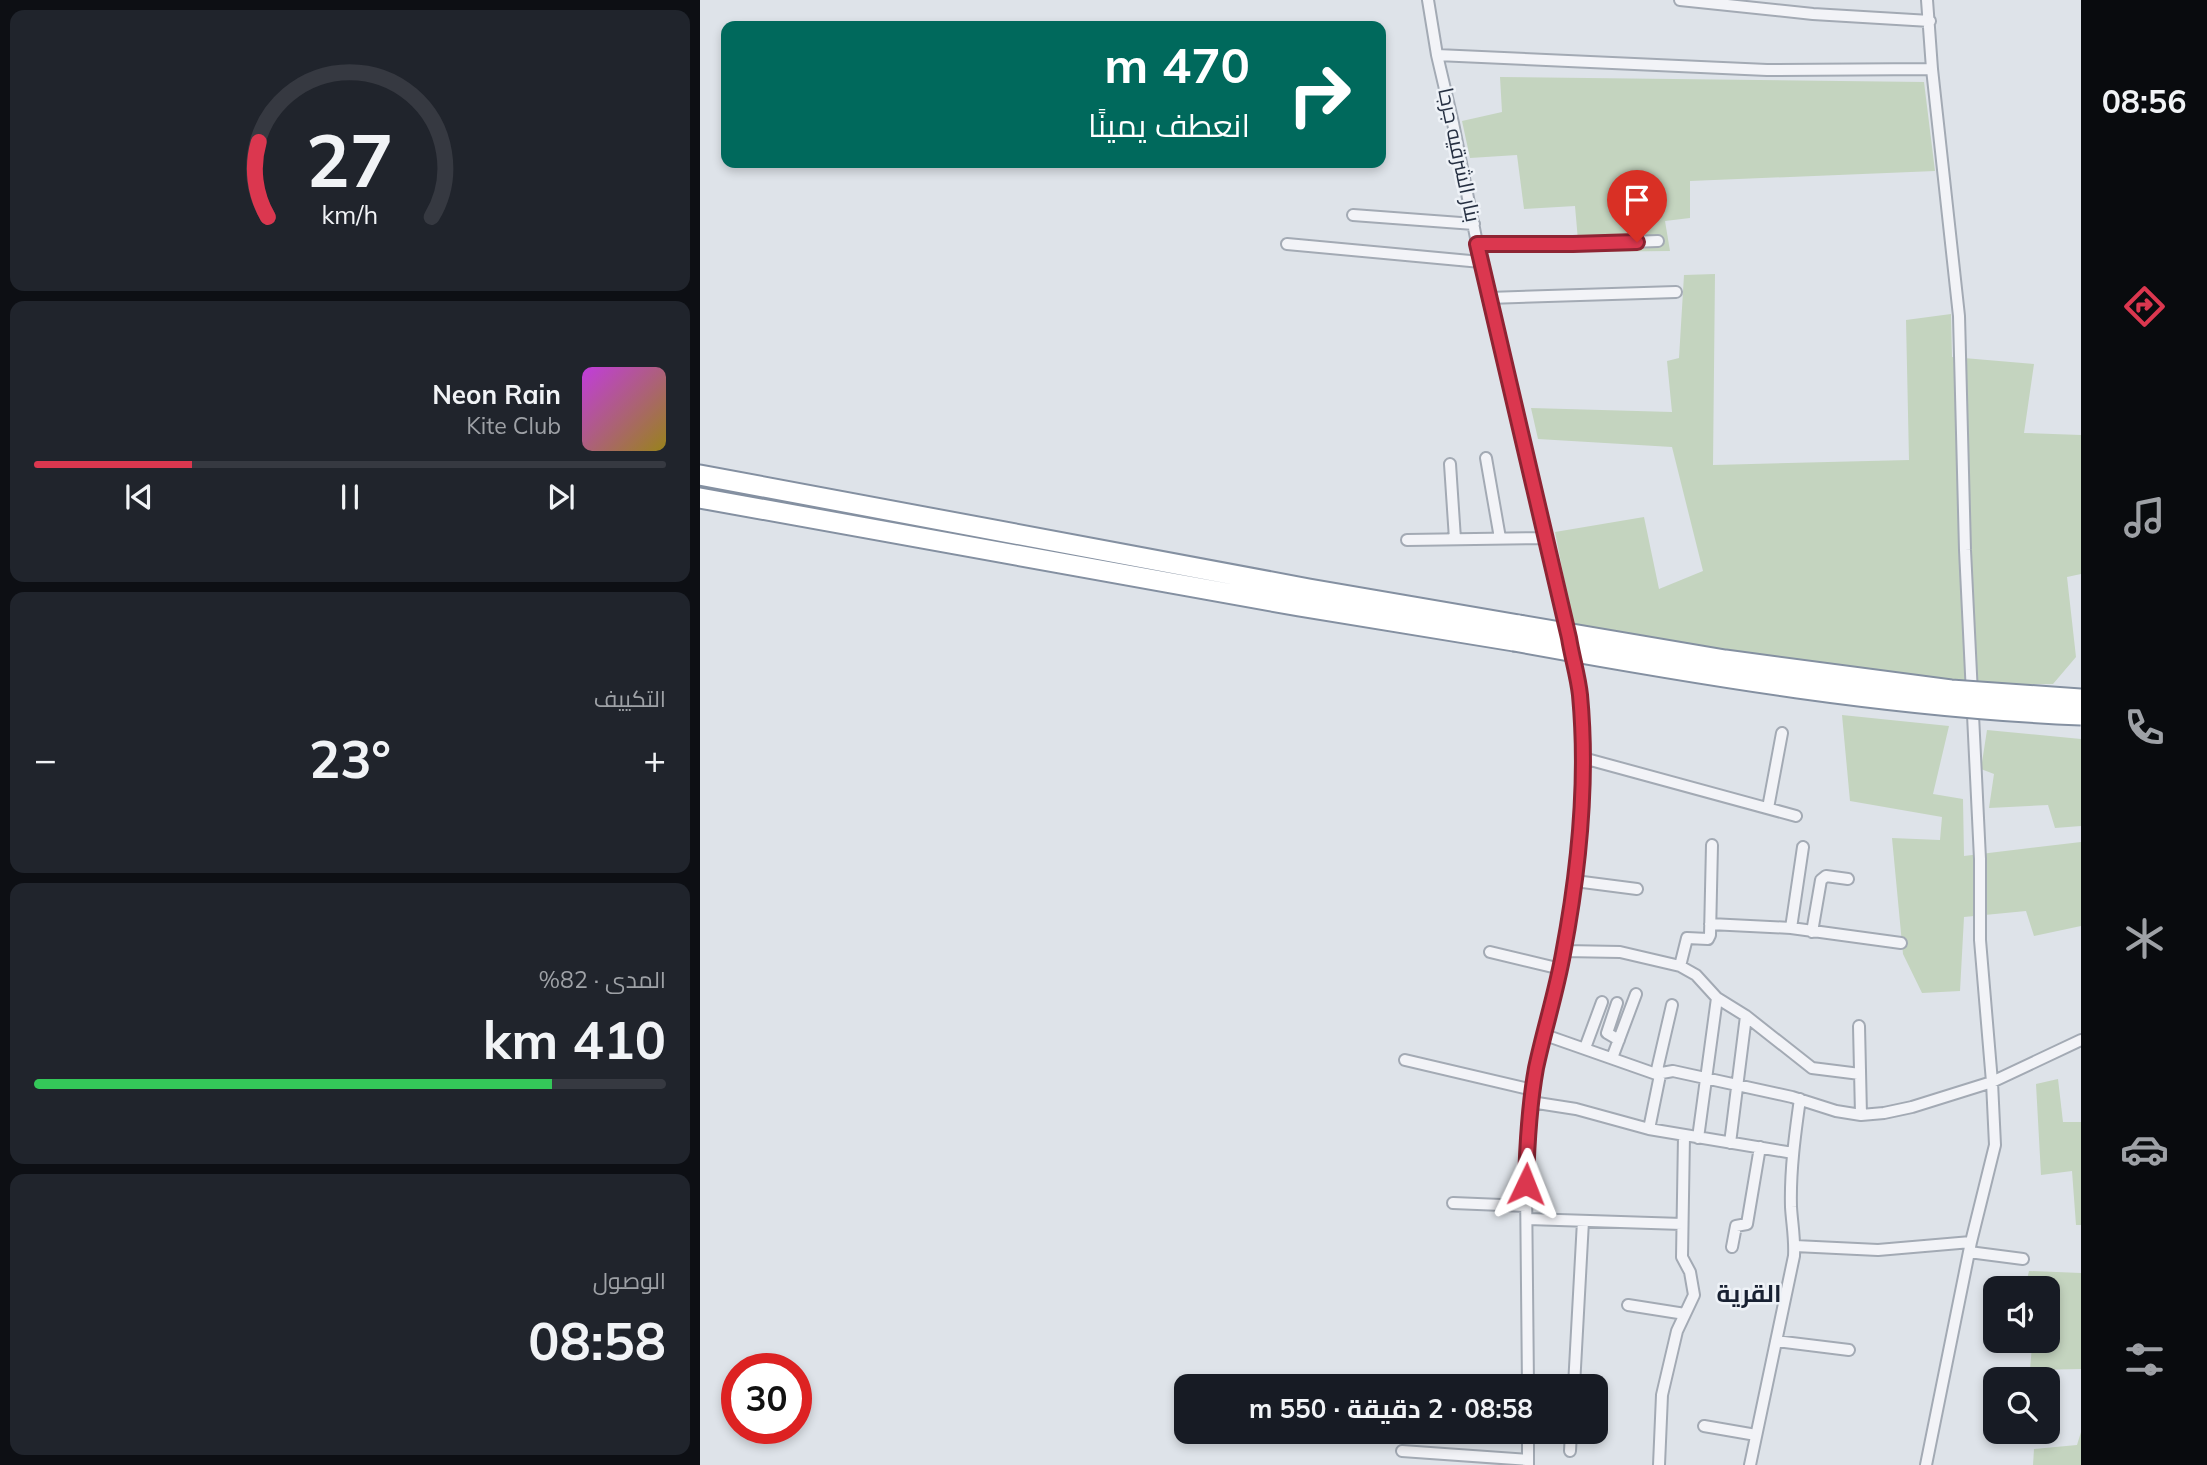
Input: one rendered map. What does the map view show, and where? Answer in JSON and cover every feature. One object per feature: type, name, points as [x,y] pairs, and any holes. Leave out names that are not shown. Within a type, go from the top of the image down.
[{"type":"highway","points":[[700,475],[1309,589],[1517,633],[1651,666],[1944,706],[2081,715]]},
{"type":"highway","points":[[700,498],[1299,606],[1951,690],[2081,699]]},
{"type":"street","name":"بنار الشرقيه جرجا","points":[[1428,0],[1488,298],[1546,538],[1579,692],[1583,758],[1575,881],[1564,951],[1528,1120],[1528,1374]]},
{"type":"street","points":[[1679,0],[1813,14],[1930,21]]},
{"type":"street","points":[[1926,1465],[1970,1247],[1995,1145],[1980,940],[1980,859],[1965,550],[1959,316],[1927,0]]},
{"type":"street","points":[[1437,55],[1767,70],[1932,69]]},
{"type":"street","points":[[1353,215],[1474,223]]},
{"type":"street","points":[[1477,244],[1658,241]]},
{"type":"street","points":[[1287,244],[1481,262]]},
{"type":"street","points":[[1488,298],[1676,292]]},
{"type":"street","points":[[1486,458],[1500,538]]},
{"type":"street","points":[[1450,464],[1455,539]]},
{"type":"street","points":[[1407,540],[1546,538]]},
{"type":"street","points":[[1768,808],[1782,733]]},
{"type":"street","points":[[1583,758],[1796,816]]},
{"type":"street","points":[[1681,966],[1688,938],[1708,939],[1712,845]]},
{"type":"street","points":[[1791,928],[1803,847]]},
{"type":"street","points":[[1812,932],[1821,880],[1826,876],[1848,880]]},
{"type":"street","points":[[1575,881],[1637,889]]},
{"type":"street","points":[[1710,924],[1791,928],[1901,943]]},
{"type":"street","points":[[1564,951],[1620,952],[1681,966],[1696,975],[1717,998],[1746,1016],[1812,1068],[1860,1074]]},
{"type":"street","points":[[1490,952],[1560,969]]},
{"type":"street","points":[[1612,1058],[1636,994]]},
{"type":"street","points":[[1698,1138],[1717,998]]},
{"type":"street","points":[[1585,1048],[1602,1002]]},
{"type":"street","points":[[1617,1003],[1607,1033],[1619,1040]]},
{"type":"street","points":[[1649,1129],[1672,1005]]},
{"type":"street","points":[[1730,1143],[1746,1016]]},
{"type":"street","points":[[1859,1026],[1861,1115]]},
{"type":"street","points":[[1545,1035],[1658,1074],[1673,1071],[1861,1115],[1912,1107],[1992,1082],[2081,1040]]},
{"type":"street","points":[[1405,1060],[1649,1129],[1793,1153]]},
{"type":"street","points":[[1751,1465],[1795,1246],[1791,1206],[1793,1153],[1800,1099]]},
{"type":"street","points":[[1659,1465],[1662,1395],[1677,1331],[1694,1295],[1693,1282],[1682,1257],[1684,1136]]},
{"type":"street","points":[[1732,1247],[1736,1226],[1747,1224],[1760,1147]]},
{"type":"street","points":[[1453,1203],[1526,1206]]},
{"type":"street","points":[[1528,1219],[1682,1224]]},
{"type":"street","points":[[1575,1374],[1583,1221]]},
{"type":"street","points":[[1795,1246],[1878,1250],[1970,1247],[2023,1259]]},
{"type":"street","points":[[1628,1305],[1685,1314]]},
{"type":"street","points":[[1776,1341],[1849,1350]]},
{"type":"street","points":[[1704,1426],[1756,1435]]},
{"type":"street","points":[[1402,1451],[1528,1462],[1528,1444]]},
{"type":"street","points":[[1570,1444],[1570,1451]]},
{"type":"green space","points":[[1500,77],[1924,82],[1935,171],[1690,181],[1690,218],[1665,221],[1670,251],[1579,252],[1575,206],[1524,209],[1517,155],[1470,158],[1462,121],[1502,112]]},
{"type":"green space","points":[[1715,274],[1713,465],[1909,460],[1906,320],[1951,314],[1952,357],[2034,364],[2024,433],[2081,435],[2081,574],[2067,577],[2076,657],[2053,684],[1996,685],[1935,680],[1739,656],[1573,625],[1555,532],[1644,517],[1659,589],[1703,571],[1672,447],[1538,439],[1531,408],[1672,412],[1667,361],[1679,358],[1684,275]]},
{"type":"green space","points":[[1842,715],[1949,726],[1933,794],[1963,799],[1964,856],[2081,842],[2081,926],[2034,936],[2026,911],[1964,917],[1960,991],[1922,993],[1903,954],[1892,838],[1940,840],[1942,817],[1850,801]]},
{"type":"green space","points":[[1987,730],[2081,739],[2081,826],[2055,828],[2048,805],[1989,808],[1994,774],[1981,769]]},
{"type":"green space","points":[[2058,1079],[2063,1122],[2081,1122],[2081,1225],[2076,1225],[2072,1171],[2041,1175],[2036,1084]]},
{"type":"green space","points":[[2029,1271],[2081,1273],[2081,1369],[2030,1367],[2031,1353],[2060,1353],[2060,1276],[2028,1276]]},
{"type":"green space","points":[[2081,1432],[2081,1465],[2033,1465],[2034,1449],[2077,1445]]},
{"type":"district","name":"القرية","points":[[1749,1294]]},
{"type":"route","points":[[1526,1184],[1528,1120],[1536,1069],[1554,1001],[1575,881],[1583,778],[1582,728],[1579,692],[1569,638],[1477,244],[1637,242]]}]
